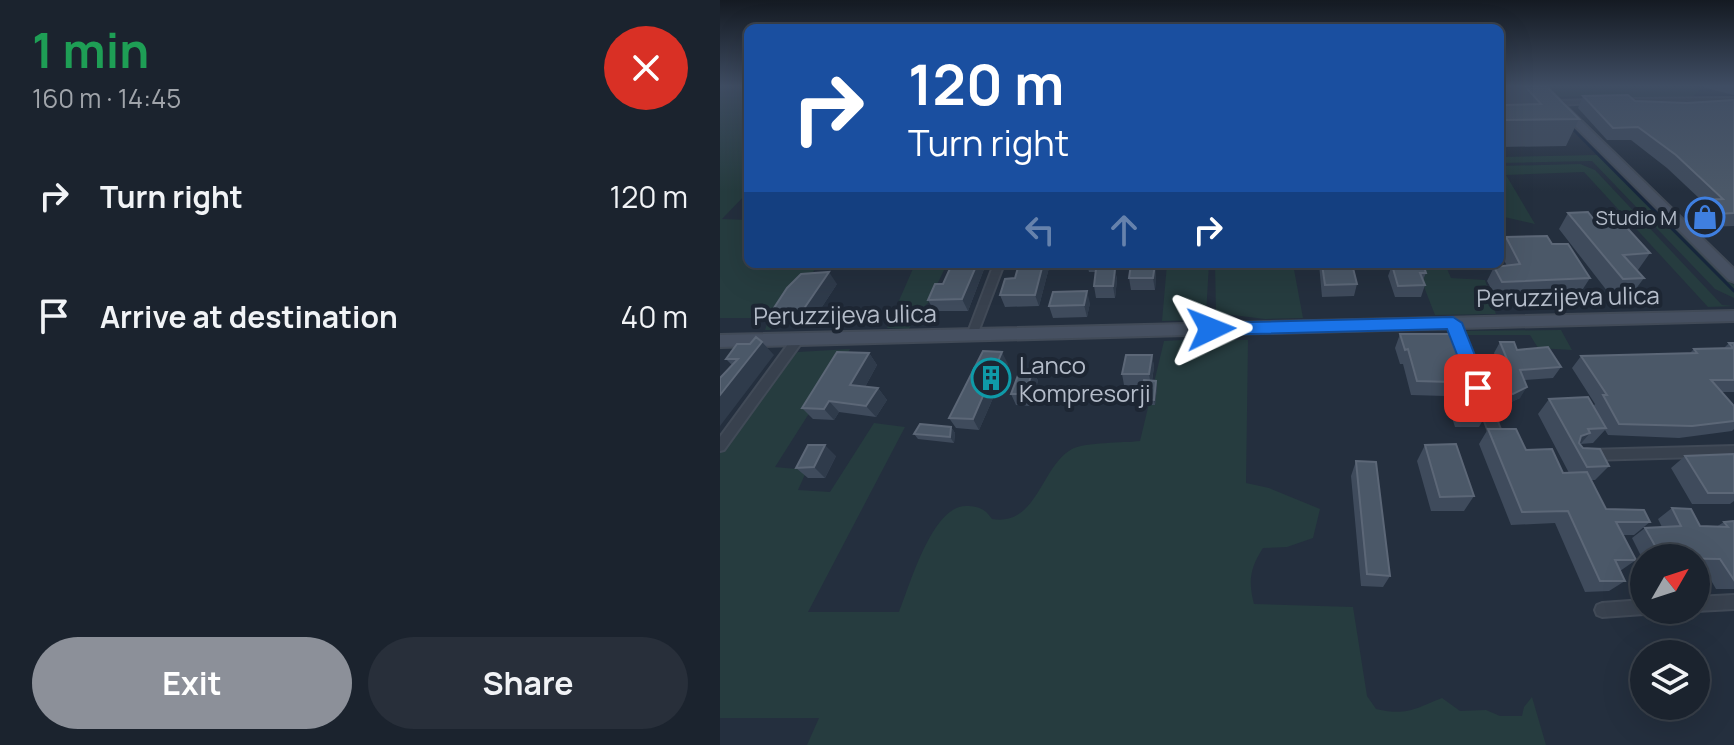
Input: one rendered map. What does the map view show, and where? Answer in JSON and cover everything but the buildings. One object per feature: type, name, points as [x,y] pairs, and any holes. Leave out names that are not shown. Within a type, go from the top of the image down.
[{"type":"main road","points":[[1574,121],[1734,277]]},
{"type":"main road","name":"Peruzzijeva ulica","points":[[720,341],[1734,316]]},
{"type":"street","name":"Peruzzijeva ulica","points":[[972,335],[997,268]]},
{"type":"street","points":[[1453,323],[1497,437]]},
{"type":"street","points":[[720,446],[798,339]]},
{"type":"street","points":[[1575,456],[1734,451]]},
{"type":"street","points":[[1710,603],[1734,602]]},
{"type":"street","points":[[1602,610],[1630,608]]},
{"type":"green space","points":[[720,121],[744,121],[744,196],[722,219],[744,220],[744,268],[816,268],[770,330],[765,330],[769,318],[720,318]]},
{"type":"green space","points":[[1597,155],[1734,285],[1734,298],[1715,289],[1592,161],[1504,163],[1504,157]]},
{"type":"green space","points":[[1580,164],[1595,170],[1722,305],[1734,306],[1708,307],[1584,172],[1506,175],[1535,224],[1504,217],[1504,166]]},
{"type":"green space","points":[[913,268],[945,268],[928,303],[918,312],[909,329],[887,328]]},
{"type":"green space","points":[[1167,268],[1209,268],[1206,315],[1198,320],[1162,321]]},
{"type":"green space","points":[[1215,268],[1294,268],[1303,318],[1265,319],[1216,313]]},
{"type":"green space","points":[[1447,268],[1451,278],[1485,280],[1496,314],[1435,315],[1417,269],[1361,270]]},
{"type":"green space","points":[[1561,330],[1572,350],[1538,348],[1530,335],[1464,335],[1463,331]]},
{"type":"green space","points":[[1202,339],[1207,344],[1215,340],[1248,340],[1246,483],[1269,488],[1320,509],[1313,538],[1287,547],[1263,548],[1251,575],[1254,604],[1353,607],[1367,696],[1376,709],[1403,711],[1442,698],[1460,711],[1486,710],[1500,716],[1522,716],[1524,707],[1532,697],[1546,745],[807,745],[819,718],[720,718],[720,453],[790,357],[798,352],[850,349],[775,467],[807,470],[798,490],[830,492],[874,423],[905,427],[808,612],[899,612],[933,532],[954,509],[975,507],[992,519],[1007,519],[1029,505],[1053,468],[1072,449],[1140,441],[1164,341]]},
{"type":"waterway","points":[[1572,128],[1734,291]]},
{"type":"place","name":"Studio M","points":[[1705,217]]},
{"type":"place","name":"Lanco Kompresorji","points":[[991,378]]},
{"type":"route","points":[[1211,329],[1453,323],[1478,388]]}]
